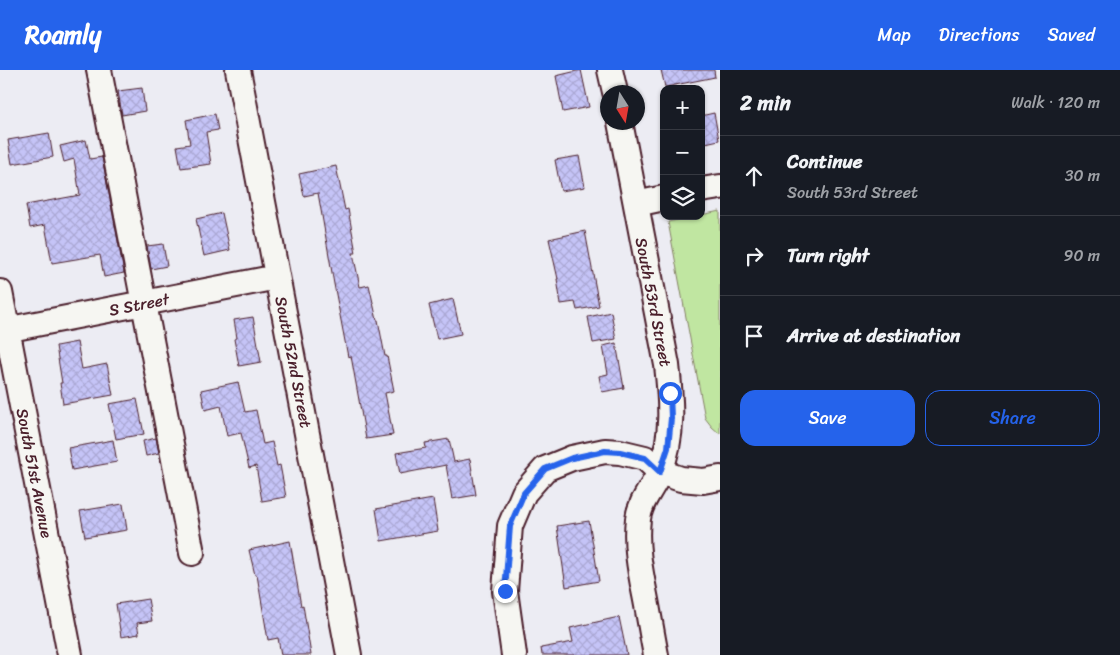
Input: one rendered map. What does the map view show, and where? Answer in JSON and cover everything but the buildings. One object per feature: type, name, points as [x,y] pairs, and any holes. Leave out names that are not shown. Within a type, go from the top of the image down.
[{"type":"street","points":[[99,70],[192,553]]},
{"type":"street","name":"South 52nd Street","points":[[238,70],[349,655]]},
{"type":"street","points":[[610,70],[613,85]]},
{"type":"street","name":"South 53rd Street","points":[[622,130],[667,365],[670,393],[671,418],[668,448],[660,472],[645,496],[638,518],[637,549],[656,655]]},
{"type":"street","points":[[705,189],[720,186]]},
{"type":"street","points":[[636,204],[660,199]]},
{"type":"street","name":"S Street","points":[[4,331],[277,277]]},
{"type":"street","name":"South 51st Avenue","points":[[0,292],[4,331],[70,655]]},
{"type":"street","points":[[514,655],[505,591],[510,526],[524,493],[545,469],[572,458],[605,451],[620,452],[645,458],[660,472],[681,479],[703,481],[720,478]]},
{"type":"green space","points":[[720,211],[720,434],[705,418],[668,222],[705,220],[705,214]]},
{"type":"route","points":[[505,591],[510,526],[524,493],[545,469],[572,458],[605,451],[620,452],[645,458],[660,472],[668,448],[671,418],[670,393]]}]
